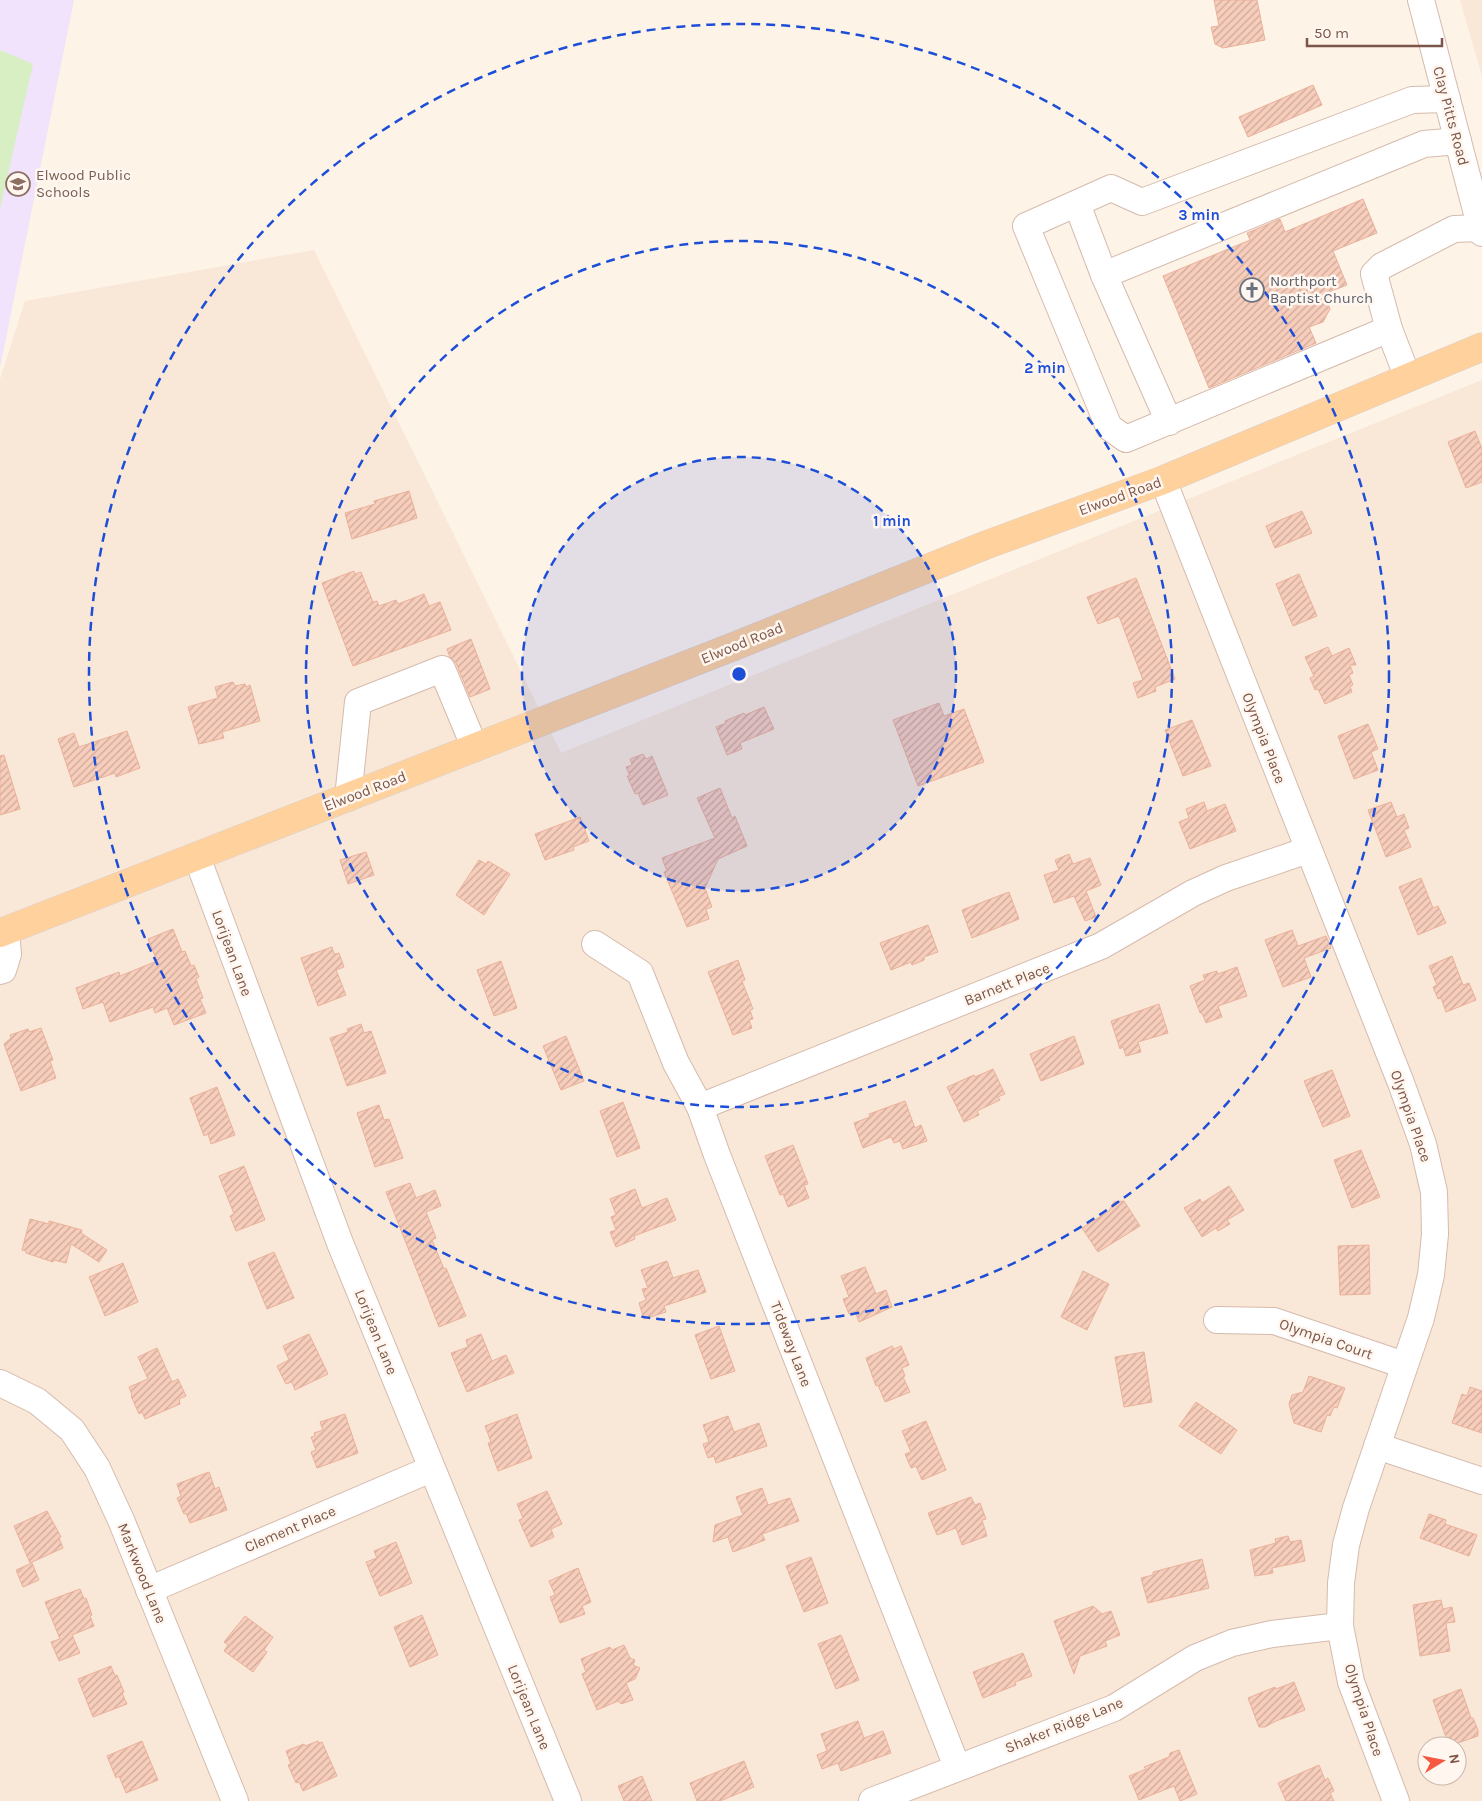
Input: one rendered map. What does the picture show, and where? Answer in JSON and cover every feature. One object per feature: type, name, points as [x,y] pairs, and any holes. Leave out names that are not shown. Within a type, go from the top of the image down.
[{"type":"main road","name":"Elwood Road","points":[[3,932],[735,646],[986,545],[1163,480],[1482,347]]},
{"type":"street","name":"Clay Pitts Road","points":[[1421,0],[1481,230]]},
{"type":"street","points":[[1389,329],[1126,439],[1109,427],[1026,226],[1111,188],[1142,202],[1412,100],[1447,99]]},
{"type":"street","points":[[1104,274],[1424,144],[1458,141]]},
{"type":"street","points":[[1077,204],[1104,274],[1169,422]]},
{"type":"street","points":[[1408,378],[1389,329],[1374,274],[1382,266],[1454,229],[1481,230]]},
{"type":"street","name":"Olympia Place","points":[[1163,480],[1404,1092],[1423,1144],[1434,1192],[1435,1234],[1431,1275],[1421,1318],[1356,1508],[1346,1545],[1341,1583],[1340,1626],[1351,1682],[1396,1801]]},
{"type":"street","points":[[348,798],[358,702],[442,669],[475,748]]},
{"type":"street","name":"Barnett Place","points":[[700,1107],[1102,946],[1193,893],[1226,878],[1308,850]]},
{"type":"street","name":"Lorijean Lane","points":[[197,857],[336,1234],[568,1801]]},
{"type":"street","points":[[0,971],[3,970],[8,954],[3,932]]},
{"type":"street","name":"Tideway Lane","points":[[595,944],[640,972],[676,1063],[700,1107],[957,1767]]},
{"type":"street","name":"Olympia Court","points":[[1218,1320],[1274,1321],[1404,1365]]},
{"type":"street","name":"Markwood Lane","points":[[0,1382],[37,1401],[72,1430],[96,1468],[121,1520],[235,1801]]},
{"type":"street","points":[[1377,1446],[1482,1481]]},
{"type":"street","name":"Clement Place","points":[[149,1590],[431,1469]]},
{"type":"street","name":"Shaker Ridge Lane","points":[[872,1801],[1114,1708],[1195,1658],[1232,1643],[1272,1634],[1340,1626]]},
{"type":"shaded area","name":"Elwood Public Schools","points":[[0,0],[74,0],[0,368]]},
{"type":"shaded area","points":[[1460,0],[1482,0],[1482,76]]},
{"type":"shaded area","points":[[314,250],[561,753],[1482,380],[1482,1801],[0,1801],[0,379],[25,301]]},
{"type":"green space","points":[[0,50],[33,64],[0,209]]},
{"type":"building","points":[[1214,0],[1257,0],[1265,40],[1223,48],[1215,44],[1211,27],[1219,26]]},
{"type":"building","points":[[1313,85],[1322,105],[1248,137],[1239,117]]},
{"type":"building","name":"Northport Baptist Church","points":[[1363,199],[1377,233],[1333,251],[1347,285],[1324,294],[1330,309],[1323,322],[1309,327],[1316,343],[1209,388],[1163,276],[1250,240],[1247,233],[1280,219],[1285,232]]},
{"type":"building","points":[[1475,431],[1482,449],[1482,482],[1466,488],[1448,442]]},
{"type":"building","points":[[409,491],[417,518],[352,539],[345,513],[375,504],[374,501]]},
{"type":"building","points":[[1302,511],[1312,533],[1275,548],[1266,526]]},
{"type":"building","points":[[354,571],[355,574],[361,572],[373,602],[377,601],[379,606],[396,600],[398,604],[424,594],[429,606],[440,602],[451,630],[353,666],[322,583]]},
{"type":"building","points":[[1299,574],[1317,616],[1293,626],[1276,584]]},
{"type":"building","points":[[1136,578],[1175,679],[1155,687],[1156,691],[1138,698],[1133,683],[1143,680],[1119,616],[1098,624],[1087,597]]},
{"type":"building","points":[[471,639],[490,689],[470,697],[456,663],[450,657],[447,649]]},
{"type":"building","points":[[1328,647],[1332,656],[1349,648],[1356,665],[1350,665],[1353,673],[1349,675],[1353,685],[1350,686],[1352,692],[1325,704],[1318,689],[1315,690],[1310,678],[1314,676],[1305,657]]},
{"type":"building","points":[[233,682],[235,686],[245,684],[246,687],[250,685],[260,721],[222,732],[224,738],[199,744],[188,707],[218,698],[215,687]]},
{"type":"building","points":[[939,703],[944,716],[964,709],[984,762],[918,786],[893,720]]},
{"type":"building","points":[[764,707],[774,729],[740,743],[742,749],[727,755],[716,727],[744,713],[745,715]]},
{"type":"building","points":[[1192,720],[1211,766],[1183,776],[1165,730]]},
{"type":"building","points":[[1368,724],[1378,749],[1371,752],[1378,770],[1354,779],[1338,736]]},
{"type":"building","points":[[127,731],[140,768],[116,777],[115,773],[74,787],[58,739],[74,733],[79,747]]},
{"type":"building","points":[[643,754],[646,759],[652,756],[668,795],[643,805],[638,793],[635,794],[627,776],[630,776],[626,767],[632,765],[630,759]]},
{"type":"building","points":[[4,755],[20,809],[0,815],[0,756]]},
{"type":"building","points":[[720,788],[732,818],[735,816],[747,846],[718,859],[705,888],[712,907],[706,909],[709,919],[687,927],[664,872],[667,871],[662,858],[715,838],[697,798]]},
{"type":"building","points":[[1204,802],[1207,811],[1225,804],[1236,831],[1190,849],[1179,822],[1189,818],[1186,809]]},
{"type":"building","points":[[1391,802],[1397,817],[1404,814],[1409,828],[1404,830],[1411,847],[1386,857],[1368,810]]},
{"type":"building","points":[[580,817],[589,841],[573,847],[574,850],[545,860],[535,834]]},
{"type":"building","points":[[366,852],[374,875],[348,884],[340,860]]},
{"type":"building","points":[[1069,854],[1073,864],[1090,858],[1101,885],[1086,891],[1096,917],[1085,921],[1074,896],[1054,903],[1044,875],[1059,870],[1055,860]]},
{"type":"building","points":[[479,860],[486,864],[488,861],[510,874],[484,915],[456,895]]},
{"type":"building","points":[[1421,878],[1433,908],[1438,906],[1446,923],[1418,935],[1399,887]]},
{"type":"building","points":[[1009,892],[1019,919],[972,938],[962,910]]},
{"type":"building","points":[[928,925],[938,952],[924,957],[924,960],[912,965],[911,962],[891,970],[880,943]]},
{"type":"building","points":[[173,929],[182,952],[185,951],[191,966],[194,965],[199,977],[196,979],[203,998],[200,999],[206,1013],[174,1025],[167,1008],[155,1013],[153,1007],[110,1022],[103,1002],[83,1009],[76,988],[119,972],[120,976],[157,961],[148,939]]},
{"type":"building","points":[[1292,930],[1298,946],[1326,936],[1331,948],[1304,958],[1311,977],[1283,987],[1265,940]]},
{"type":"building","points":[[332,947],[334,954],[339,953],[344,967],[336,970],[346,995],[318,1006],[301,958]]},
{"type":"building","points":[[1452,956],[1463,985],[1469,983],[1476,1000],[1446,1012],[1441,998],[1438,999],[1433,987],[1437,985],[1429,966]]},
{"type":"building","points":[[738,960],[745,980],[742,981],[753,1009],[750,1010],[753,1019],[749,1020],[752,1028],[733,1035],[708,972]]},
{"type":"building","points":[[501,961],[517,1008],[494,1016],[477,970]]},
{"type":"building","points":[[1237,967],[1247,996],[1218,1006],[1222,1017],[1206,1023],[1202,1013],[1200,1013],[1190,986],[1205,980],[1203,975],[1217,971],[1218,974]]},
{"type":"building","points":[[1159,1004],[1168,1033],[1138,1042],[1141,1052],[1126,1056],[1123,1047],[1120,1049],[1111,1021]]},
{"type":"building","points":[[361,1024],[364,1033],[371,1031],[386,1073],[347,1086],[330,1038],[348,1032],[347,1029]]},
{"type":"building","points":[[41,1028],[53,1060],[50,1061],[56,1078],[21,1091],[4,1044],[11,1038],[10,1035],[28,1029],[29,1032]]},
{"type":"building","points":[[566,1036],[584,1081],[561,1090],[543,1046]]},
{"type":"building","points":[[1074,1036],[1084,1064],[1041,1081],[1030,1054]]},
{"type":"building","points":[[993,1069],[1005,1094],[998,1097],[1000,1100],[977,1111],[979,1115],[964,1122],[947,1087]]},
{"type":"building","points":[[1332,1070],[1350,1116],[1323,1127],[1304,1081]]},
{"type":"building","points":[[217,1087],[235,1135],[211,1144],[208,1134],[204,1136],[190,1098]]},
{"type":"building","points":[[905,1101],[915,1128],[921,1125],[927,1141],[903,1149],[900,1141],[894,1143],[891,1137],[863,1148],[854,1123],[870,1117],[869,1114]]},
{"type":"building","points":[[623,1102],[640,1148],[617,1157],[600,1111]]},
{"type":"building","points":[[379,1105],[384,1120],[389,1119],[403,1158],[375,1167],[357,1113]]},
{"type":"building","points":[[793,1145],[808,1184],[804,1185],[809,1198],[788,1207],[783,1194],[780,1195],[765,1156]]},
{"type":"building","points":[[1361,1150],[1380,1197],[1352,1208],[1334,1160]]},
{"type":"building","points":[[244,1166],[265,1220],[236,1231],[230,1216],[234,1214],[219,1176]]},
{"type":"building","points":[[410,1183],[416,1198],[435,1190],[441,1206],[426,1212],[436,1238],[432,1240],[466,1316],[439,1327],[386,1192]]},
{"type":"building","points":[[1229,1186],[1244,1210],[1227,1220],[1230,1224],[1218,1231],[1216,1228],[1202,1237],[1184,1208],[1200,1199],[1202,1203]]},
{"type":"building","points":[[635,1189],[642,1208],[667,1198],[676,1220],[634,1236],[635,1239],[616,1247],[610,1232],[616,1230],[611,1217],[616,1215],[610,1199]]},
{"type":"building","points":[[1124,1201],[1140,1226],[1098,1252],[1082,1228],[1109,1211],[1114,1202]]},
{"type":"building","points":[[30,1219],[49,1224],[49,1221],[82,1230],[81,1233],[107,1250],[99,1262],[71,1244],[66,1263],[54,1260],[53,1262],[26,1253],[26,1251],[22,1250]]},
{"type":"building","points":[[1369,1245],[1370,1294],[1340,1295],[1338,1246]]},
{"type":"building","points":[[274,1252],[294,1298],[267,1309],[248,1263]]},
{"type":"building","points":[[667,1261],[673,1278],[698,1270],[706,1292],[664,1306],[666,1312],[644,1319],[639,1303],[646,1300],[642,1289],[648,1288],[641,1270]]},
{"type":"building","points":[[123,1263],[138,1302],[105,1316],[89,1277]]},
{"type":"building","points":[[865,1267],[876,1294],[886,1290],[892,1307],[859,1322],[855,1311],[849,1314],[843,1299],[849,1297],[841,1276]]},
{"type":"building","points":[[1083,1271],[1109,1284],[1087,1330],[1061,1317]]},
{"type":"building","points":[[719,1326],[735,1371],[711,1379],[695,1335]]},
{"type":"building","points":[[309,1334],[328,1374],[295,1390],[292,1382],[286,1384],[277,1366],[289,1360],[283,1346]]},
{"type":"building","points":[[481,1334],[492,1361],[506,1355],[514,1373],[467,1392],[451,1353],[468,1347],[466,1340]]},
{"type":"building","points":[[892,1346],[894,1349],[901,1346],[909,1365],[902,1368],[905,1376],[903,1377],[910,1392],[885,1402],[878,1385],[876,1386],[866,1358]]},
{"type":"building","points":[[157,1348],[172,1382],[178,1379],[186,1396],[179,1399],[180,1404],[145,1419],[142,1412],[139,1414],[129,1387],[148,1379],[138,1357]]},
{"type":"building","points":[[1144,1352],[1152,1402],[1124,1407],[1115,1357]]},
{"type":"building","points":[[1309,1376],[1345,1388],[1337,1408],[1334,1407],[1330,1416],[1327,1415],[1321,1432],[1294,1423],[1289,1404],[1292,1395],[1303,1392]]},
{"type":"building","points":[[1470,1387],[1482,1391],[1482,1433],[1452,1423],[1462,1394],[1467,1396]]},
{"type":"building","points":[[1196,1402],[1237,1430],[1221,1454],[1179,1426]]},
{"type":"building","points":[[345,1414],[358,1453],[317,1468],[311,1452],[316,1450],[311,1437],[315,1436],[314,1433],[323,1430],[320,1422]]},
{"type":"building","points":[[517,1414],[532,1458],[498,1471],[488,1443],[491,1442],[485,1426]]},
{"type":"building","points":[[728,1416],[734,1432],[759,1423],[767,1446],[716,1463],[714,1456],[708,1458],[703,1444],[709,1442],[703,1425]]},
{"type":"building","points":[[926,1421],[946,1470],[922,1480],[916,1466],[911,1468],[905,1454],[911,1452],[902,1431]]},
{"type":"building","points":[[209,1472],[215,1489],[219,1487],[227,1510],[190,1523],[177,1498],[181,1496],[177,1484]]},
{"type":"building","points":[[762,1488],[768,1505],[790,1498],[799,1521],[762,1534],[765,1540],[733,1552],[728,1537],[713,1542],[715,1525],[743,1515],[736,1497]]},
{"type":"building","points":[[547,1491],[562,1524],[551,1529],[554,1537],[531,1547],[519,1520],[523,1518],[517,1504]]},
{"type":"building","points":[[971,1497],[975,1505],[980,1503],[986,1519],[982,1520],[987,1536],[962,1545],[956,1528],[937,1535],[928,1513]]},
{"type":"building","points":[[47,1511],[61,1537],[59,1538],[63,1548],[30,1563],[14,1526]]},
{"type":"building","points":[[1429,1514],[1446,1520],[1445,1524],[1477,1535],[1469,1556],[1420,1538]]},
{"type":"building","points":[[1288,1536],[1290,1542],[1301,1540],[1305,1561],[1272,1568],[1273,1573],[1255,1576],[1250,1550],[1276,1543],[1275,1539]]},
{"type":"building","points":[[396,1542],[412,1583],[380,1596],[366,1562],[377,1558],[374,1551]]},
{"type":"building","points":[[811,1557],[828,1603],[804,1612],[786,1566]]},
{"type":"building","points":[[1202,1559],[1209,1588],[1148,1603],[1141,1578],[1153,1575],[1153,1572]]},
{"type":"building","points":[[32,1563],[39,1580],[23,1587],[16,1570]]},
{"type":"building","points":[[578,1568],[591,1602],[582,1606],[585,1614],[560,1623],[550,1597],[555,1595],[549,1581]]},
{"type":"building","points":[[80,1589],[84,1599],[86,1598],[94,1626],[72,1635],[80,1653],[59,1661],[51,1642],[60,1639],[45,1602]]},
{"type":"building","points":[[1441,1600],[1443,1609],[1452,1607],[1455,1622],[1446,1623],[1450,1651],[1420,1656],[1413,1605]]},
{"type":"building","points":[[1093,1606],[1102,1614],[1111,1611],[1120,1635],[1105,1641],[1107,1646],[1080,1656],[1074,1674],[1054,1621]]},
{"type":"building","points":[[422,1615],[438,1655],[410,1667],[394,1627]]},
{"type":"building","points":[[245,1616],[273,1637],[264,1650],[267,1652],[253,1672],[224,1651],[228,1645],[224,1642]]},
{"type":"building","points":[[841,1635],[859,1680],[836,1689],[818,1644]]},
{"type":"building","points":[[624,1645],[630,1658],[635,1660],[633,1665],[640,1668],[635,1679],[626,1683],[633,1700],[621,1704],[618,1701],[597,1710],[582,1674],[586,1672],[581,1659],[610,1647],[612,1650]]},
{"type":"building","points":[[1023,1653],[1032,1676],[1015,1682],[1016,1685],[983,1698],[973,1672]]},
{"type":"building","points":[[111,1666],[115,1676],[117,1675],[127,1704],[93,1717],[78,1679]]},
{"type":"building","points":[[1294,1682],[1305,1710],[1265,1727],[1259,1727],[1248,1698],[1275,1687],[1276,1689]]},
{"type":"building","points":[[1461,1689],[1471,1718],[1473,1718],[1478,1730],[1478,1736],[1467,1740],[1467,1736],[1446,1736],[1433,1700]]},
{"type":"building","points":[[858,1721],[864,1738],[883,1731],[891,1753],[841,1771],[838,1763],[822,1769],[817,1755],[827,1751],[821,1734]]},
{"type":"building","points":[[142,1741],[158,1780],[126,1793],[119,1776],[116,1778],[107,1756]]},
{"type":"building","points":[[318,1741],[319,1743],[322,1742],[337,1776],[303,1791],[299,1782],[296,1783],[288,1765],[291,1764],[286,1751]]},
{"type":"building","points":[[1179,1750],[1197,1794],[1180,1801],[1174,1786],[1139,1800],[1129,1776],[1146,1769],[1144,1767],[1169,1757],[1170,1753]]},
{"type":"building","points":[[744,1761],[754,1787],[720,1801],[697,1801],[690,1783]]},
{"type":"building","points":[[1319,1765],[1325,1780],[1328,1778],[1334,1791],[1330,1793],[1334,1801],[1286,1801],[1278,1783]]},
{"type":"building","points":[[642,1776],[652,1801],[624,1801],[618,1786]]},
{"type":"place","name":"Elwood Public Schools","points":[[18,184]]},
{"type":"place","name":"Northport Baptist Church","points":[[1252,290]]}]
